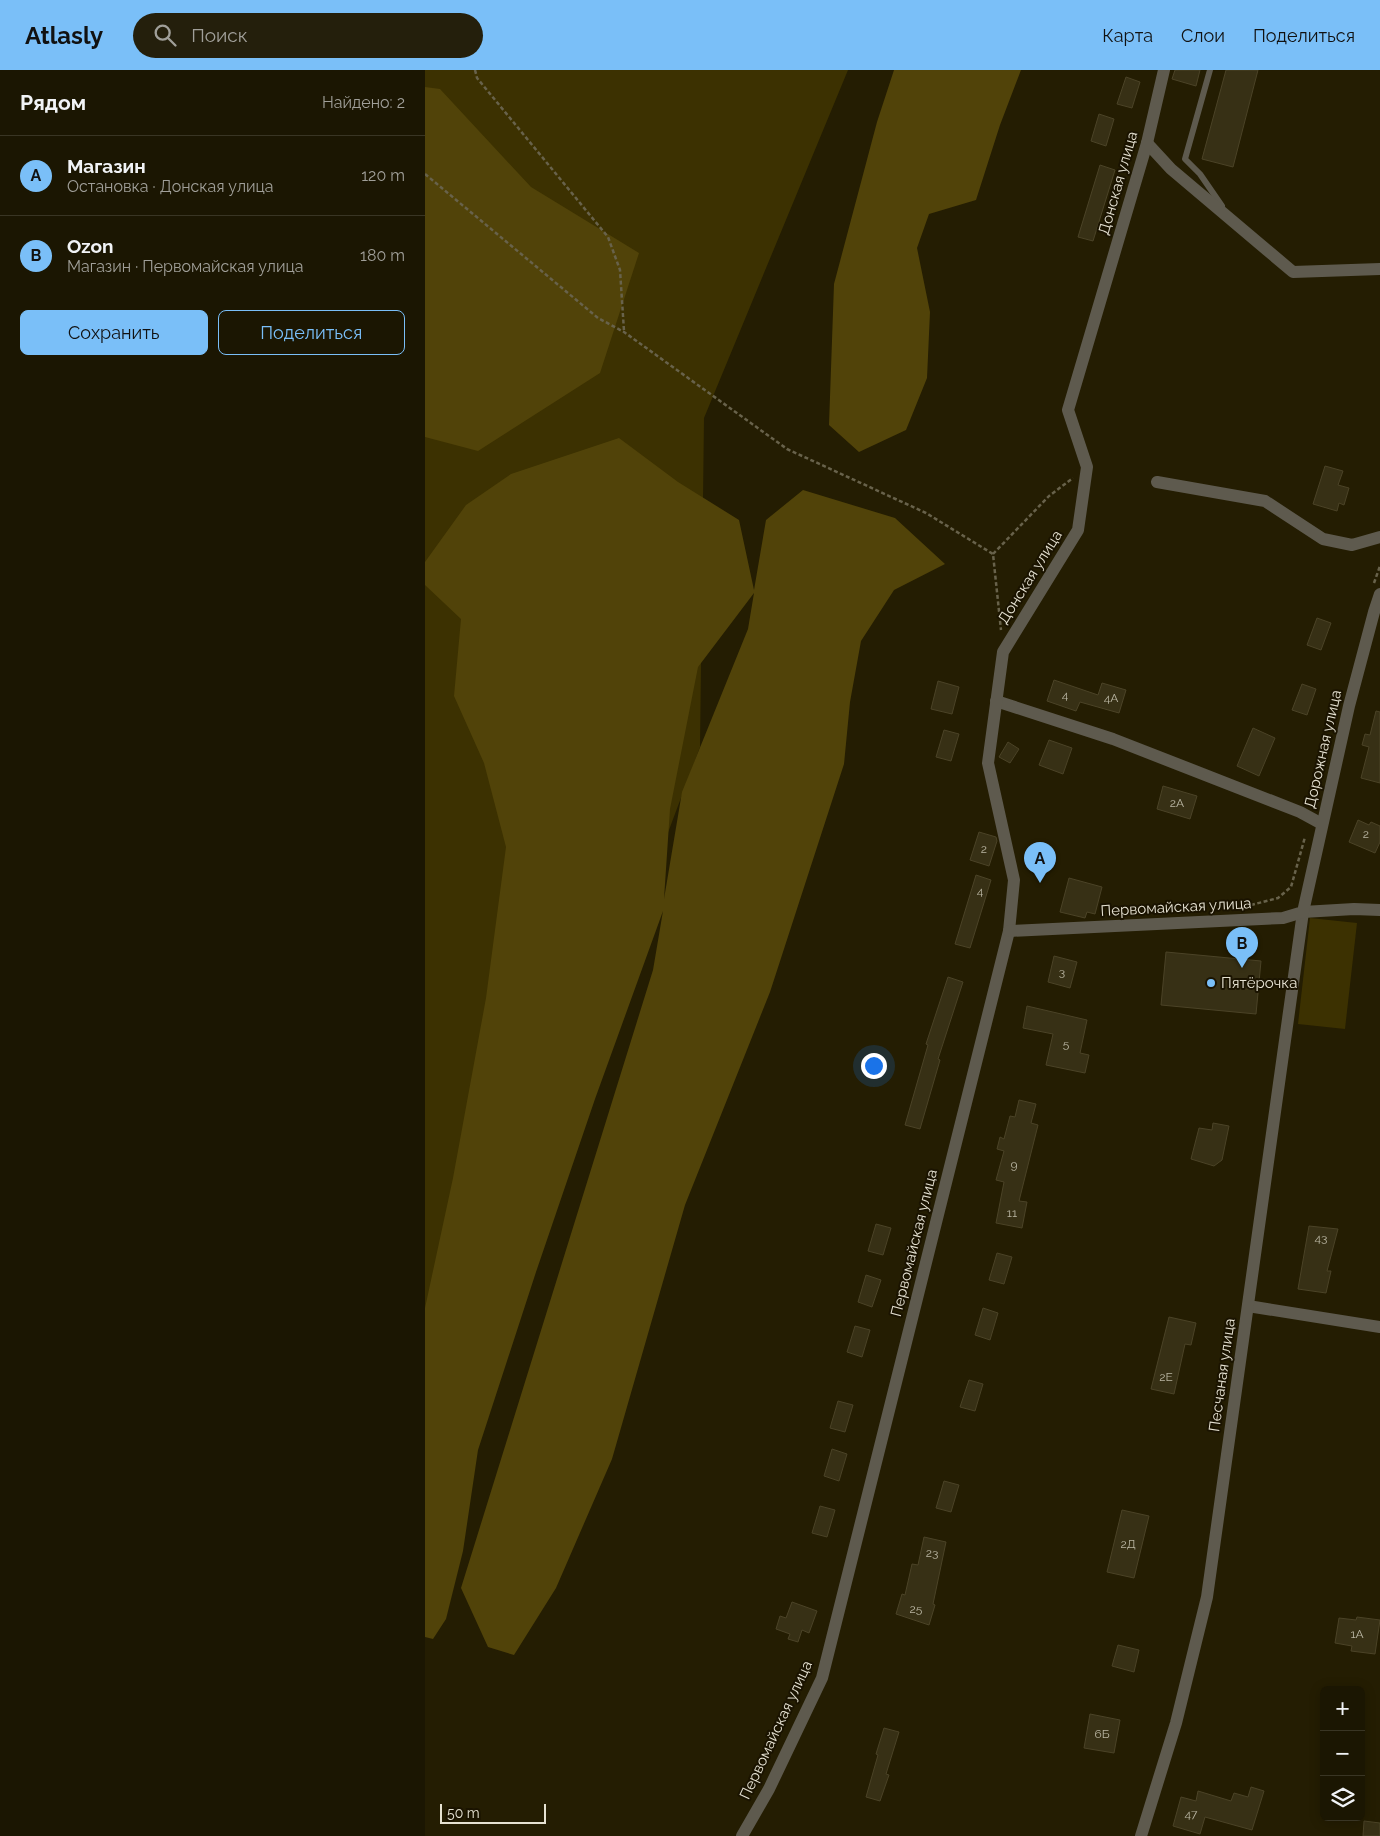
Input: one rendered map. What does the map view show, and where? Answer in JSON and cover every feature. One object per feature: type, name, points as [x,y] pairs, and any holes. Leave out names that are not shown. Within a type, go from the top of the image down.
[{"type":"street","name":"Донская улица","points":[[1009,931],[1014,880],[987,764],[1003,652],[1078,530],[1087,467],[1068,410],[1147,143],[1164,70]]},
{"type":"street","points":[[1147,143],[1171,169],[1293,272],[1380,269]]},
{"type":"street","points":[[1157,482],[1265,501],[1323,539],[1352,545],[1380,537]]},
{"type":"street","name":"Дорожная улица","points":[[1303,912],[1349,706],[1374,612],[1376,592]]},
{"type":"street","points":[[996,702],[1113,740],[1300,812],[1322,824]]},
{"type":"street","name":"Первомайская улица","points":[[741,1836],[769,1789],[822,1678],[1009,931],[1283,918],[1303,912],[1354,909],[1380,910]]},
{"type":"street","name":"Песчаная улица","points":[[1141,1836],[1176,1723],[1207,1597],[1303,912]]},
{"type":"street","points":[[1248,1306],[1380,1328]]},
{"type":"lane","points":[[1210,70],[1185,159],[1200,174],[1231,220]]},
{"type":"path","points":[[475,70],[477,78],[608,237],[620,270],[624,332]]},
{"type":"path","points":[[425,174],[598,318],[624,332],[787,449],[926,512],[993,554]]},
{"type":"path","points":[[1003,652],[993,554],[1049,496],[1087,467]]},
{"type":"path","points":[[1376,592],[1380,566]]},
{"type":"path","points":[[1245,906],[1278,898],[1291,887],[1310,818]]},
{"type":"shaded area","points":[[425,70],[848,70],[704,418],[700,747],[425,1483]]},
{"type":"shaded area","points":[[894,70],[1021,70],[1000,125],[976,200],[929,214],[917,248],[930,312],[927,378],[906,430],[859,452],[829,425],[834,284],[877,122]]},
{"type":"shaded area","points":[[425,87],[440,89],[531,187],[639,253],[600,373],[478,451],[425,437]]},
{"type":"shaded area","points":[[619,438],[678,482],[739,520],[754,590],[766,520],[803,490],[895,518],[945,564],[894,590],[861,641],[850,702],[844,764],[770,992],[685,1205],[612,1459],[556,1588],[514,1655],[488,1647],[461,1588],[653,970],[663,911],[595,1099],[478,1450],[463,1551],[446,1619],[433,1639],[425,1637],[425,1308],[453,1178],[486,998],[506,847],[484,763],[454,696],[461,619],[425,585],[425,562],[466,505],[511,474]],"holes":[[[754,593],[748,629],[682,792],[664,899],[670,809],[698,667]]]},
{"type":"shaded area","points":[[1310,918],[1357,923],[1345,1029],[1298,1024]]},
{"type":"building","points":[[1175,70],[1200,70],[1196,86],[1172,79]]},
{"type":"building","points":[[1226,70],[1258,70],[1233,167],[1202,159]]},
{"type":"building","points":[[1126,77],[1140,82],[1132,108],[1117,104]]},
{"type":"building","points":[[1099,114],[1114,119],[1106,146],[1091,141]]},
{"type":"building","points":[[1100,165],[1115,170],[1093,241],[1078,237]]},
{"type":"building","points":[[1325,466],[1343,471],[1338,485],[1349,488],[1344,505],[1339,503],[1337,511],[1313,504]]},
{"type":"building","points":[[1317,618],[1331,623],[1321,650],[1307,645]]},
{"type":"building","points":[[1054,680],[1098,695],[1102,683],[1126,690],[1119,713],[1080,702],[1076,711],[1047,701]]},
{"type":"building","points":[[938,681],[959,687],[952,714],[931,709]]},
{"type":"building","points":[[1302,684],[1316,689],[1307,715],[1292,710]]},
{"type":"building","points":[[1376,711],[1380,712],[1380,783],[1361,778],[1369,747],[1362,745],[1365,734],[1370,735]]},
{"type":"building","points":[[1253,728],[1275,738],[1259,776],[1237,766]]},
{"type":"building","points":[[944,730],[959,734],[951,761],[936,757]]},
{"type":"building","points":[[1049,740],[1072,748],[1063,774],[1039,765]]},
{"type":"building","points":[[1008,742],[1019,749],[1010,763],[999,757]]},
{"type":"building","points":[[1163,786],[1197,796],[1190,819],[1157,809]]},
{"type":"building","points":[[1358,820],[1369,825],[1371,822],[1380,826],[1380,842],[1375,853],[1349,842]]},
{"type":"building","points":[[979,832],[996,837],[997,841],[989,866],[970,860]]},
{"type":"building","points":[[976,875],[991,880],[970,948],[955,944]]},
{"type":"building","points":[[1069,878],[1102,887],[1095,914],[1087,912],[1085,918],[1060,912]]},
{"type":"building","name":"Пятёрочка","points":[[1166,952],[1261,961],[1256,1014],[1161,1005]]},
{"type":"building","points":[[1054,956],[1077,962],[1070,988],[1048,982]]},
{"type":"building","points":[[948,977],[963,982],[938,1059],[940,1060],[920,1129],[905,1125],[928,1045],[926,1044]]},
{"type":"building","points":[[1027,1006],[1087,1020],[1080,1053],[1089,1055],[1085,1073],[1046,1065],[1053,1034],[1023,1028]]},
{"type":"building","points":[[1019,1100],[1036,1104],[1031,1123],[1038,1125],[1019,1201],[1027,1202],[1022,1228],[996,1223],[1004,1182],[996,1180],[1004,1151],[997,1149],[1000,1137],[1004,1139],[1010,1116],[1015,1117]]},
{"type":"building","points":[[1213,1123],[1229,1126],[1222,1160],[1214,1166],[1191,1159],[1199,1128],[1212,1130]]},
{"type":"building","points":[[876,1224],[891,1228],[883,1255],[868,1251]]},
{"type":"building","points":[[1309,1226],[1338,1229],[1327,1271],[1331,1271],[1326,1293],[1298,1289]]},
{"type":"building","points":[[997,1253],[1012,1257],[1004,1284],[989,1280]]},
{"type":"building","points":[[866,1275],[881,1280],[872,1307],[858,1302]]},
{"type":"building","points":[[983,1308],[998,1313],[990,1340],[975,1335]]},
{"type":"building","points":[[1169,1317],[1196,1323],[1191,1345],[1185,1344],[1174,1394],[1151,1389]]},
{"type":"building","points":[[855,1326],[870,1330],[862,1357],[847,1352]]},
{"type":"building","points":[[969,1380],[983,1384],[975,1411],[960,1407]]},
{"type":"building","points":[[838,1401],[853,1405],[845,1432],[830,1428]]},
{"type":"building","points":[[832,1449],[847,1454],[839,1481],[824,1476]]},
{"type":"building","points":[[944,1481],[959,1485],[951,1512],[936,1508]]},
{"type":"building","points":[[820,1506],[835,1510],[827,1537],[812,1533]]},
{"type":"building","points":[[1122,1510],[1149,1516],[1134,1578],[1107,1572]]},
{"type":"building","points":[[924,1537],[946,1542],[933,1604],[935,1605],[929,1625],[896,1614],[902,1594],[905,1595],[912,1564],[918,1565]]},
{"type":"building","points":[[792,1602],[817,1611],[809,1633],[802,1630],[798,1642],[788,1639],[790,1634],[776,1629],[780,1616],[786,1618]]},
{"type":"building","points":[[1357,1617],[1380,1620],[1375,1654],[1351,1651],[1352,1646],[1335,1643],[1339,1618],[1356,1620]]},
{"type":"building","points":[[1118,1645],[1139,1650],[1134,1672],[1112,1666]]},
{"type":"building","points":[[1090,1714],[1120,1720],[1114,1753],[1084,1748]]},
{"type":"building","points":[[884,1728],[899,1732],[886,1774],[889,1775],[880,1801],[866,1797]]},
{"type":"building","points":[[1251,1787],[1264,1791],[1252,1830],[1205,1817],[1200,1834],[1173,1826],[1181,1797],[1196,1801],[1198,1791],[1231,1801],[1234,1793],[1248,1797]]},
{"type":"building","points":[[1364,1821],[1380,1823],[1380,1836],[1363,1836]]},
{"type":"place","name":"Магазин","points":[[1040,883]]},
{"type":"place","name":"Ozon","points":[[1242,968]]},
{"type":"place","name":"Пятёрочка","points":[[1211,983]]}]
